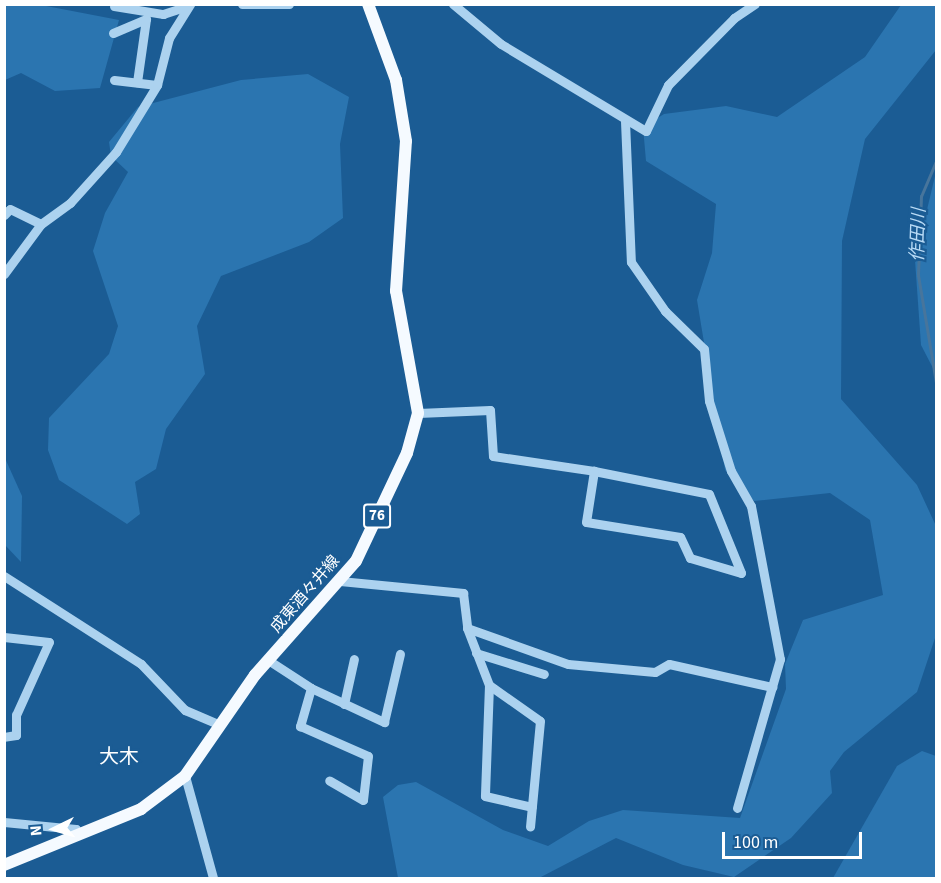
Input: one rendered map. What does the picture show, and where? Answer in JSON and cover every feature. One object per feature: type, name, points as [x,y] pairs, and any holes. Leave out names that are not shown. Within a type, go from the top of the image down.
[{"type":"main road","name":"成東酒々井線","points":[[4,864],[141,809],[185,776],[268,660],[340,581],[399,471],[418,413],[396,291],[404,123],[396,80],[368,4]]},
{"type":"street","points":[[242,4],[288,4]]},
{"type":"street","points":[[453,4],[501,44],[608,104],[625,121],[645,131],[668,85],[734,18],[754,4]]},
{"type":"street","points":[[114,6],[163,14],[188,5]]},
{"type":"street","points":[[4,274],[41,224],[98,176],[157,85],[169,38],[182,24],[188,5]]},
{"type":"street","points":[[112,33],[146,19],[137,82]]},
{"type":"street","points":[[114,80],[157,85]]},
{"type":"street","points":[[625,121],[628,250],[666,311],[704,349],[709,401],[731,471],[751,506],[780,659],[737,808]]},
{"type":"street","points":[[4,215],[10,209],[41,224]]},
{"type":"street","points":[[418,413],[490,410],[493,456],[594,471],[709,494],[741,573],[690,558],[680,537],[585,522],[594,471]]},
{"type":"street","points":[[4,576],[141,664],[185,710],[220,725]]},
{"type":"street","points":[[340,581],[459,591],[467,628],[489,685],[485,796],[532,807]]},
{"type":"street","points":[[467,628],[568,664],[655,672],[669,664],[772,687]]},
{"type":"street","points":[[4,637],[49,642],[16,715],[16,735],[4,736]]},
{"type":"street","points":[[476,653],[544,674]]},
{"type":"street","points":[[268,660],[311,688],[384,722],[400,654]]},
{"type":"street","points":[[344,704],[354,658]]},
{"type":"street","points":[[489,685],[540,721],[530,827]]},
{"type":"street","points":[[311,688],[300,726],[368,756],[363,800],[329,780]]},
{"type":"street","points":[[185,776],[213,879]]},
{"type":"street","points":[[4,822],[76,829],[78,834]]},
{"type":"shaded area","points":[[5,5],[41,5],[119,20],[100,88],[55,91],[21,73],[5,80]]},
{"type":"shaded area","points":[[901,5],[936,5],[936,50],[865,139],[842,241],[841,399],[917,485],[936,526],[936,635],[917,692],[844,752],[830,771],[832,793],[791,838],[734,877],[683,865],[616,838],[539,878],[398,878],[383,797],[398,785],[416,782],[503,830],[548,846],[589,821],[623,810],[740,818],[786,689],[785,664],[803,620],[883,595],[870,520],[830,493],[754,501],[725,470],[697,300],[712,253],[716,204],[646,161],[643,127],[664,114],[726,106],[777,117],[865,57]]},
{"type":"shaded area","points":[[308,74],[349,97],[340,144],[343,218],[309,242],[221,276],[197,326],[205,374],[166,429],[156,469],[135,482],[140,514],[127,524],[59,480],[48,450],[49,418],[109,354],[118,326],[93,251],[105,213],[128,172],[111,156],[109,142],[138,107],[241,80]]},
{"type":"shaded area","points":[[936,172],[936,374],[921,345],[915,260]]},
{"type":"shaded area","points":[[4,456],[22,496],[21,562],[5,545]]},
{"type":"shaded area","points":[[922,751],[936,756],[936,878],[833,878],[897,766]]},
{"type":"waterway","name":"作田川","points":[[936,161],[921,196],[918,275],[936,383]]},
{"type":"district","name":"大木","points":[[119,757]]}]
